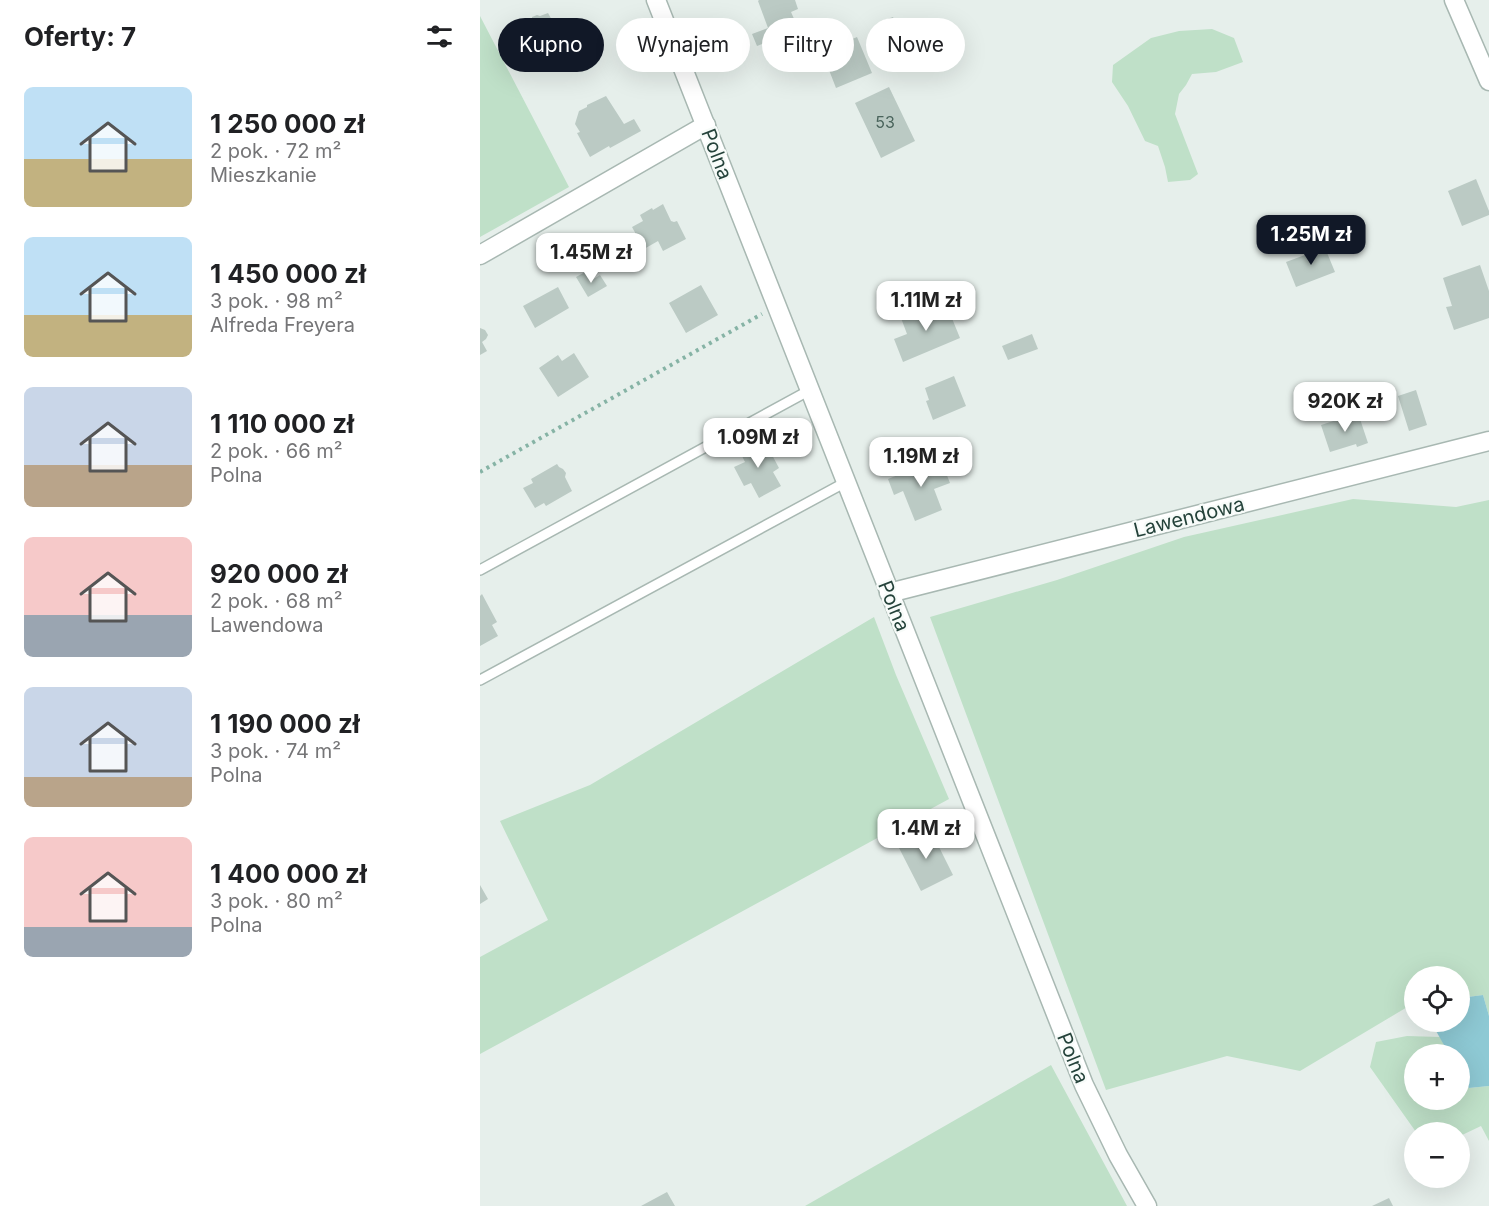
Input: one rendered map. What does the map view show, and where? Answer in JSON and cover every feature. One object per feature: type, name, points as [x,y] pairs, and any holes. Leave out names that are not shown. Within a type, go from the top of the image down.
[{"type":"street","name":"Polna","points":[[656,0],[1084,1085],[1113,1146],[1147,1206]]},
{"type":"street","points":[[1455,0],[1489,81]]},
{"type":"street","points":[[480,255],[706,125]]},
{"type":"street","name":"Lawendowa","points":[[889,593],[1489,441]]},
{"type":"lane","points":[[480,570],[810,390]]},
{"type":"lane","points":[[480,681],[846,482]]},
{"type":"path","points":[[480,472],[776,306]]},
{"type":"green space","points":[[480,16],[498,51],[498,72],[509,72],[569,187],[480,237]]},
{"type":"green space","points":[[1212,29],[1234,38],[1243,62],[1216,72],[1192,74],[1179,94],[1175,114],[1198,174],[1190,180],[1168,182],[1158,146],[1145,141],[1128,106],[1112,82],[1113,65],[1151,38],[1179,31]]},
{"type":"green space","points":[[1353,499],[1456,507],[1489,500],[1489,1016],[1483,995],[1470,997],[1470,966],[1404,966],[1404,1009],[1300,1071],[1227,1056],[1106,1090],[930,617],[1057,580],[1184,537]]},
{"type":"green space","points":[[874,617],[949,799],[480,1054],[480,957],[548,920],[500,821],[590,785]]},
{"type":"green space","points":[[1407,1036],[1440,1037],[1444,1044],[1404,1044],[1404,1110],[1470,1110],[1470,1088],[1489,1086],[1489,1141],[1481,1126],[1470,1131],[1470,1122],[1409,1122],[1370,1067],[1376,1042]]},
{"type":"green space","points":[[1051,1065],[1127,1206],[805,1206]]},
{"type":"water","points":[[1483,995],[1489,1016],[1489,1086],[1470,1088],[1470,1044],[1443,1044],[1437,1032],[1470,1032],[1470,997]]},
{"type":"building","points":[[795,0],[798,9],[791,12],[794,18],[764,18],[758,1]]},
{"type":"building","points":[[548,13],[551,18],[532,18]]},
{"type":"building","points":[[762,30],[762,44],[757,46],[752,34]]},
{"type":"building","points":[[857,37],[866,59],[866,72],[872,73],[836,88],[830,72],[854,72],[854,38]]},
{"type":"building","points":[[889,87],[915,141],[881,158],[855,103]]},
{"type":"building","points":[[606,96],[624,124],[634,119],[641,131],[590,157],[577,133],[580,132],[575,124],[579,111]]},
{"type":"building","points":[[1476,179],[1489,215],[1462,226],[1448,191]]},
{"type":"building","points":[[663,204],[671,221],[677,221],[686,239],[663,251],[658,241],[644,249],[632,227],[643,221],[640,215]]},
{"type":"building","points":[[1323,243],[1335,272],[1296,287],[1286,262],[1313,252],[1311,248]]},
{"type":"building","points":[[1480,265],[1489,291],[1489,318],[1454,330],[1446,307],[1452,306],[1443,278]]},
{"type":"building","points":[[587,271],[592,280],[600,275],[607,286],[588,297],[576,277]]},
{"type":"building","points":[[701,285],[718,315],[686,333],[669,303]]},
{"type":"building","points":[[558,287],[569,308],[535,328],[523,306]]},
{"type":"building","points":[[934,304],[939,315],[949,311],[960,338],[903,362],[894,339],[907,334],[901,318]]},
{"type":"building","points":[[480,328],[488,335],[482,342],[487,351],[480,355]]},
{"type":"building","points":[[1032,334],[1038,349],[1008,360],[1002,346]]},
{"type":"building","points":[[574,353],[589,377],[558,397],[539,368],[558,355],[562,361]]},
{"type":"building","points":[[954,376],[966,406],[933,420],[926,401],[929,400],[925,388]]},
{"type":"building","points":[[1416,390],[1427,425],[1409,431],[1398,396]]},
{"type":"building","points":[[1358,413],[1368,443],[1330,452],[1321,425]]},
{"type":"building","points":[[764,440],[779,468],[773,472],[781,486],[759,498],[751,483],[744,486],[734,467],[745,462],[740,452],[743,447]]},
{"type":"building","points":[[940,458],[950,483],[934,489],[942,510],[915,521],[903,491],[894,495],[888,479]]},
{"type":"building","points":[[557,464],[566,473],[565,477],[572,491],[546,506],[544,503],[535,508],[523,488],[533,483],[531,479]]},
{"type":"building","points":[[482,594],[497,622],[492,625],[498,636],[480,646],[480,596]]},
{"type":"building","points":[[930,829],[953,875],[921,891],[898,846]]},
{"type":"building","points":[[480,885],[488,899],[480,904]]},
{"type":"building","points":[[667,1192],[675,1206],[641,1206]]},
{"type":"building","points":[[1389,1198],[1393,1206],[1372,1206]]}]
